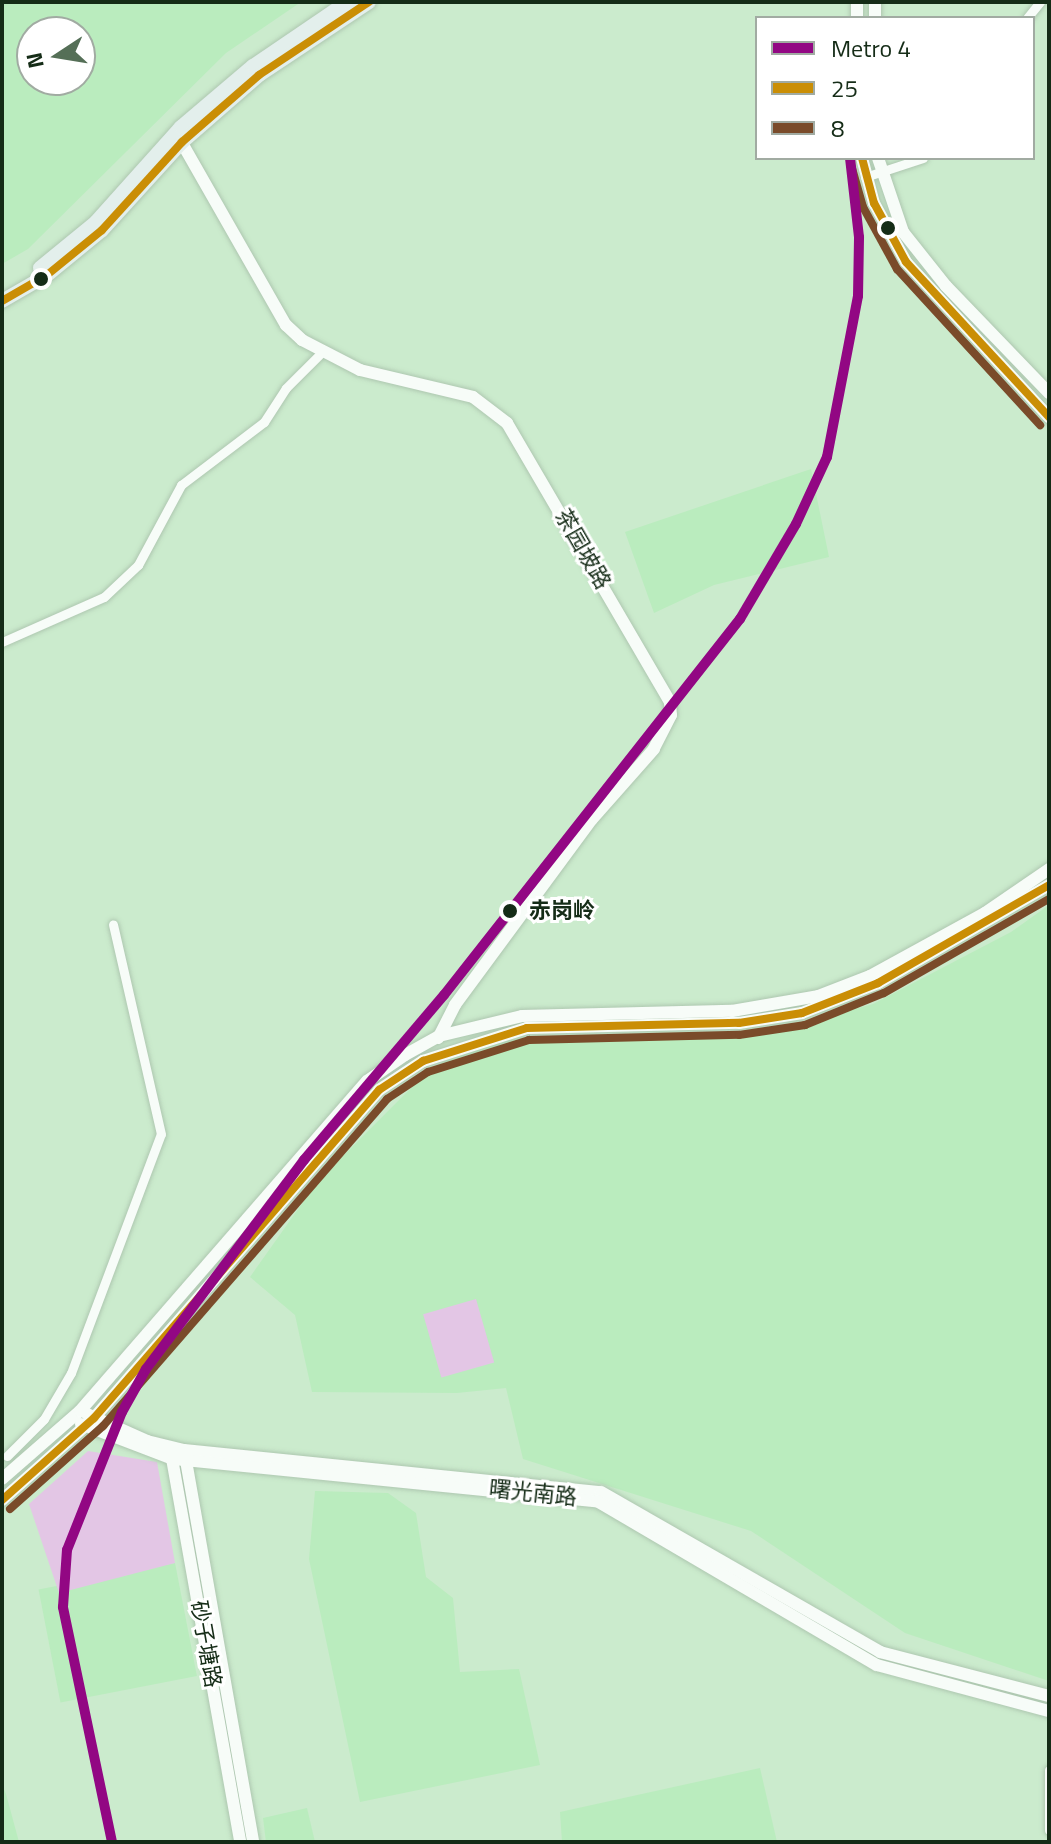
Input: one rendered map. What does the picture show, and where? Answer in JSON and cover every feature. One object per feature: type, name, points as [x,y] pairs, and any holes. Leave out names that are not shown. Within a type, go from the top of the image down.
[{"type":"main road","points":[[2,290],[42,266],[96,222],[253,66],[347,2]]},
{"type":"main road","points":[[2,301],[47,275],[102,230],[179,138],[259,75],[369,2]]},
{"type":"main road","name":"茶园坡路","points":[[179,138],[286,325],[320,354],[360,370],[473,397],[507,423],[670,702],[671,715],[654,749],[592,819],[455,1005],[423,1061]]},
{"type":"main road","points":[[862,160],[865,177],[889,234],[917,277],[1049,417]]},
{"type":"main road","points":[[878,160],[879,172],[903,232],[927,264],[1049,393]]},
{"type":"main road","points":[[2,1479],[76,1415],[367,1081],[439,1036],[522,1016],[732,1011],[818,996],[870,976],[985,913],[1049,869]]},
{"type":"main road","points":[[2,1500],[90,1422],[379,1090],[423,1061],[492,1034],[539,1026],[739,1023],[802,1013],[878,983],[1049,885]]},
{"type":"main road","name":"曙光南路","points":[[76,1415],[178,1454],[597,1501],[877,1665],[1049,1711]]},
{"type":"main road","name":"曙光南路","points":[[178,1454],[601,1492],[880,1652],[1049,1696]]},
{"type":"main road","name":"砂子塘路","points":[[178,1454],[240,1842]]},
{"type":"main road","name":"砂子塘路","points":[[178,1454],[253,1842]]},
{"type":"street","points":[[865,177],[917,160]]},
{"type":"street","points":[[2,642],[104,597],[138,565],[181,485],[264,422],[286,388],[320,354]]},
{"type":"street","points":[[7,1456],[44,1419],[71,1373],[141,1198],[161,1134],[113,924]]},
{"type":"street","points":[[1049,1770],[1049,1830]]},
{"type":"shaded area","points":[[2,2],[301,2],[226,53],[28,249],[2,264]]},
{"type":"shaded area","points":[[811,469],[829,557],[714,585],[654,613],[625,532]]},
{"type":"shaded area","points":[[1049,905],[1049,1681],[905,1633],[751,1531],[523,1459],[506,1388],[457,1393],[312,1392],[295,1315],[250,1277],[318,1181],[431,1068],[472,1048],[526,1037],[713,1037],[785,1028],[873,1004],[1011,932]]},
{"type":"shaded area","points":[[476,1299],[494,1362],[441,1378],[423,1314]]},
{"type":"shaded area","points":[[88,1451],[157,1462],[175,1563],[59,1593],[29,1504]]},
{"type":"shaded area","points":[[315,1491],[388,1493],[416,1513],[426,1577],[453,1598],[460,1672],[519,1669],[540,1765],[360,1802],[309,1559]]},
{"type":"shaded area","points":[[175,1563],[197,1676],[60,1702],[39,1590]]},
{"type":"shaded area","points":[[760,1768],[777,1842],[562,1842],[560,1812]]},
{"type":"shaded area","points":[[2,1785],[6,1794],[19,1842],[2,1842]]},
{"type":"shaded area","points":[[307,1808],[315,1842],[266,1842],[263,1818]]},
{"type":"metro line","name":"4","points":[[112,1842],[63,1607],[67,1550],[122,1412],[146,1369],[304,1160],[444,995],[740,619],[796,524],[827,457],[858,296],[859,237],[850,160]]},
{"type":"transit line","name":"25","points":[[2,301],[47,275],[102,230],[182,142],[259,75],[369,2]]},
{"type":"transit line","name":"25","points":[[863,160],[874,203],[906,262],[1049,417]]},
{"type":"transit line","name":"8","points":[[850,161],[863,207],[897,269],[1040,425]]},
{"type":"transit line","name":"25","points":[[2,1500],[94,1418],[379,1090],[423,1061],[527,1028],[739,1023],[802,1013],[878,983],[1049,885]]},
{"type":"transit line","name":"8","points":[[10,1509],[103,1426],[387,1099],[428,1072],[529,1040],[739,1035],[805,1025],[884,993],[1049,899]]},
{"type":"place","name":"赤岗岭","points":[[510,911]]}]
